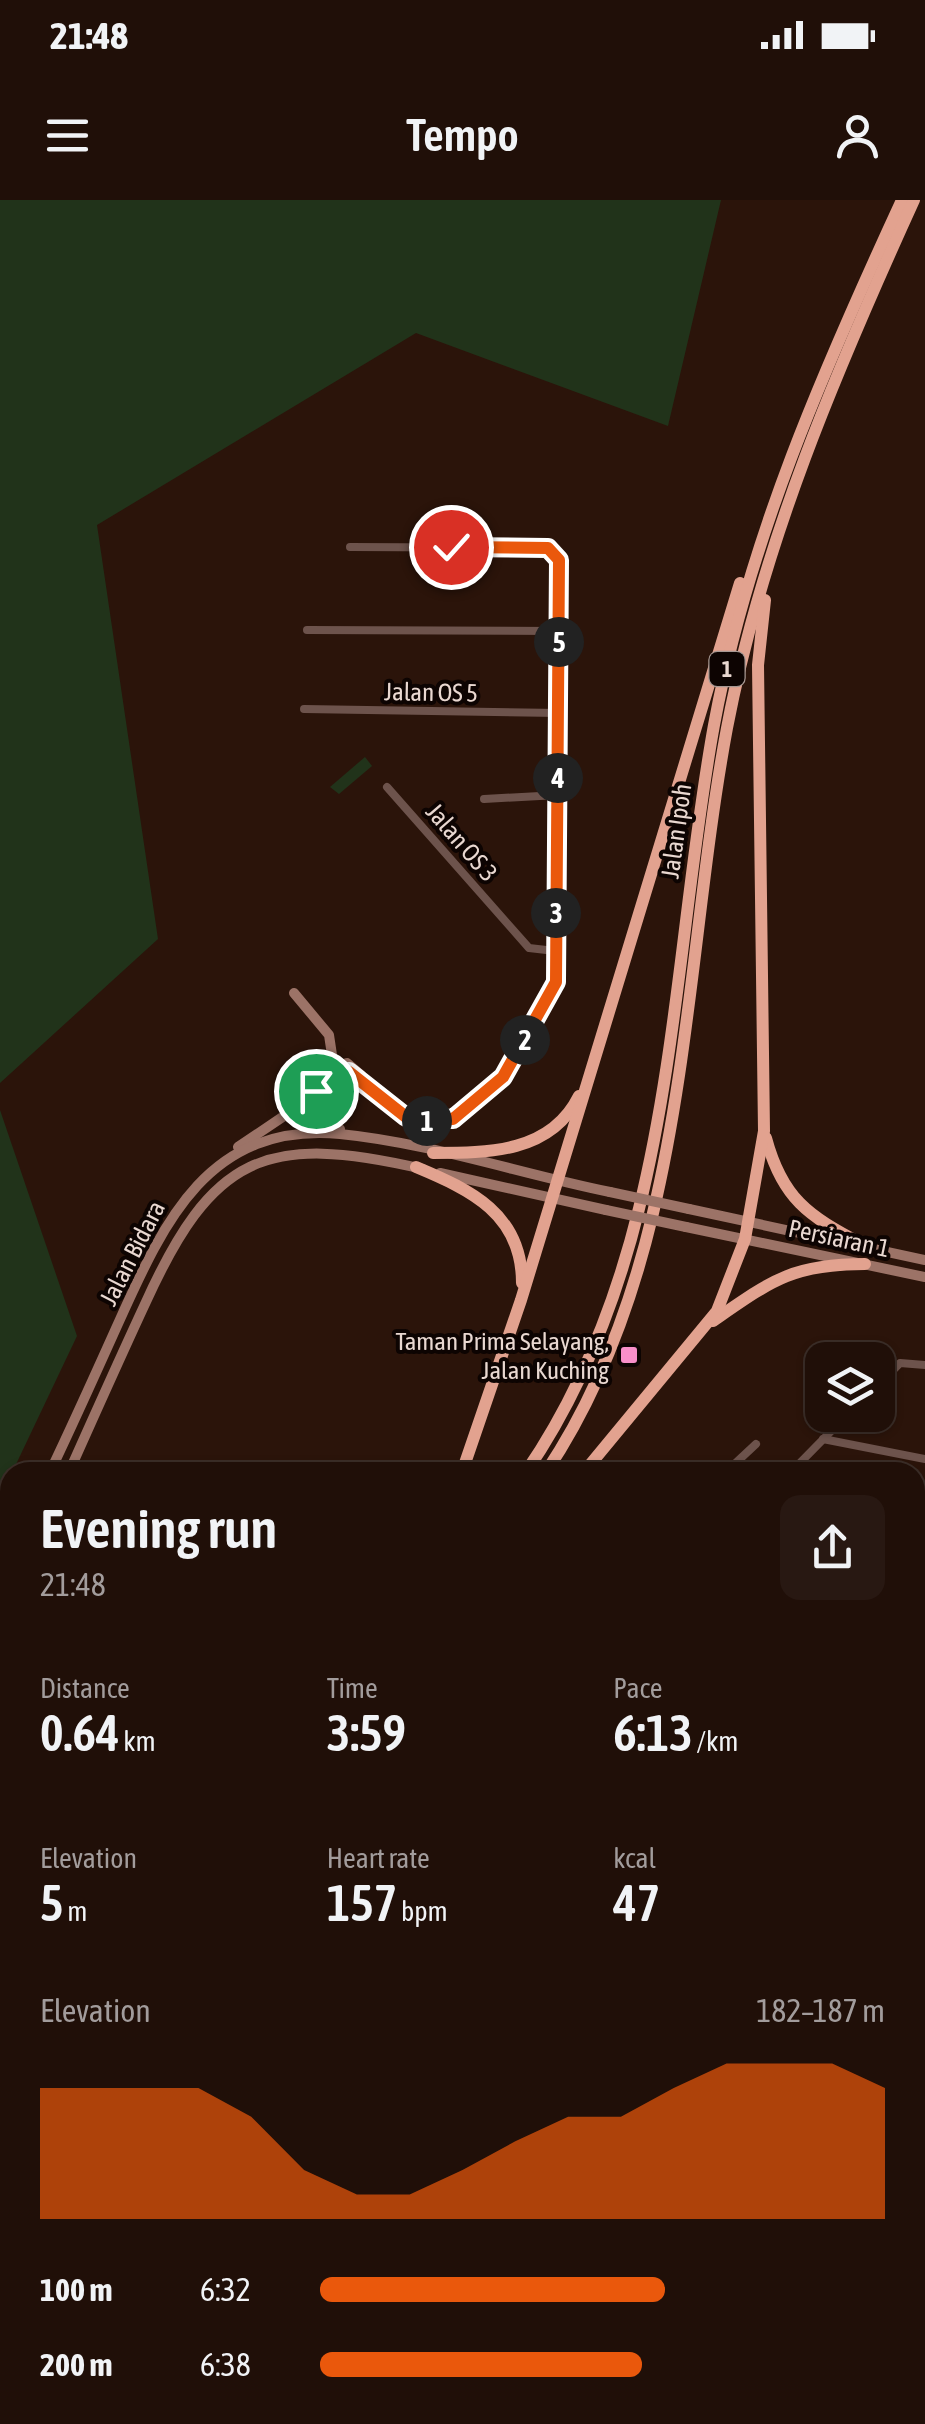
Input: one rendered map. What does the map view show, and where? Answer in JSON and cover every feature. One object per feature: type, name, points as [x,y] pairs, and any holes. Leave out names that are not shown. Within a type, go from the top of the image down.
[{"type":"highway","name":"Jalan Ipoh","points":[[532,1462],[572,1394],[609,1314],[628,1256],[665,1076],[700,813],[722,690],[762,537],[824,377],[902,200]]},
{"type":"highway","name":"Jalan Ipoh","points":[[551,1462],[607,1360],[648,1236],[728,724],[768,575],[810,441],[914,200]]},
{"type":"highway","points":[[465,1462],[522,1300],[746,562],[778,473],[824,377]]},
{"type":"highway","points":[[592,1462],[717,1310],[748,1220],[764,1130],[758,665],[768,575]]},
{"type":"highway","points":[[433,1153],[496,1152],[533,1141],[552,1130],[576,1104],[602,1043]]},
{"type":"highway","points":[[764,1130],[779,1178],[795,1202],[862,1244]]},
{"type":"highway","points":[[416,1168],[463,1187],[502,1218],[520,1254],[522,1300]]},
{"type":"highway","points":[[706,1326],[780,1276],[835,1264],[865,1264]]},
{"type":"main road","points":[[154,1242],[172,1204],[192,1178],[279,1122],[330,1060],[333,1044],[294,993]]},
{"type":"main road","points":[[315,1076],[331,1066],[347,1063],[375,1091]]},
{"type":"main road","points":[[375,1091],[353,1074],[337,1073],[318,1088],[312,1108],[327,1126],[386,1142]]},
{"type":"main road","name":"Jalan Bidara","points":[[55,1462],[154,1242],[193,1187],[246,1149],[315,1134],[386,1142],[689,1209]]},
{"type":"main road","name":"Jalan Bidara","points":[[74,1462],[168,1254],[192,1214],[216,1188],[250,1167],[310,1153],[416,1168],[686,1227]]},
{"type":"main road","name":"Persiaran 1","points":[[689,1209],[925,1260]]},
{"type":"main road","name":"Persiaran 1","points":[[686,1227],[925,1277]]},
{"type":"street","points":[[350,547],[548,548],[559,560],[556,982],[503,1077],[467,1111],[445,1122],[416,1120],[396,1112],[375,1091]]},
{"type":"street","points":[[307,630],[559,630]]},
{"type":"street","name":"Jalan OS 5","points":[[304,709],[559,714]]},
{"type":"street","name":"Jalan OS 3","points":[[387,787],[529,948],[555,952]]},
{"type":"street","points":[[484,799],[558,795]]},
{"type":"street","points":[[895,1368],[900,1363],[925,1365]]},
{"type":"street","points":[[800,1462],[829,1432]]},
{"type":"street","points":[[823,1438],[925,1459]]},
{"type":"street","points":[[737,1462],[756,1444]]},
{"type":"green space","points":[[0,200],[721,200],[668,426],[416,333],[97,525],[158,939],[0,1083]]},
{"type":"green space","points":[[365,757],[372,766],[339,794],[330,787]]},
{"type":"green space","points":[[0,1110],[77,1336],[17,1462],[0,1462]]},
{"type":"place","name":"Taman Prima Selayang, Jalan Kuching","points":[[629,1355]]},
{"type":"route","points":[[316,1091],[334,1074],[349,1072],[406,1117],[436,1122],[453,1119],[503,1077],[556,982],[559,560],[548,548],[451,547]]}]
